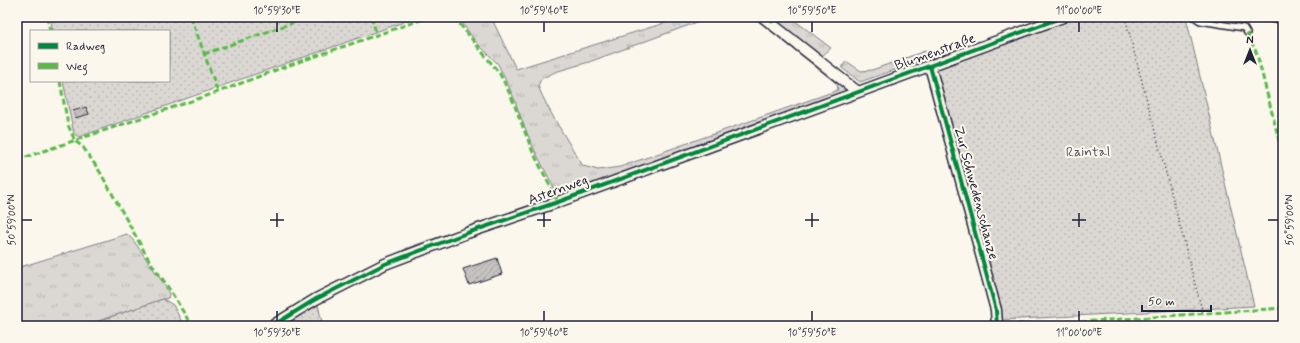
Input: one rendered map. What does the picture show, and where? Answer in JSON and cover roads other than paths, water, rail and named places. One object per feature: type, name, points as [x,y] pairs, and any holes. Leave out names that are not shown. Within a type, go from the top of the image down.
[{"type":"street","points":[[763,17],[858,92]]},
{"type":"street","name":"Blumenstraße","points":[[858,92],[1063,17]]},
{"type":"street","points":[[1273,17],[1283,18]]},
{"type":"street","name":"Zur Schwedenschanze","points":[[930,66],[996,310],[997,326]]},
{"type":"street","name":"Asternweg","points":[[272,326],[316,299],[385,264],[858,92]]},
{"type":"lane","points":[[1194,17],[1200,20],[1244,28],[1247,33]]},
{"type":"waterway","points":[[1017,29],[1047,17]]},
{"type":"waterway","points":[[916,66],[960,50]]},
{"type":"waterway","points":[[776,117],[824,99]]},
{"type":"waterway","points":[[396,255],[407,249],[458,231]]},
{"type":"waterway","points":[[277,317],[302,302]]},
{"type":"waterway","points":[[263,326],[271,321]]},
{"type":"park label","name":"Raintal","points":[[1088,152]]}]
